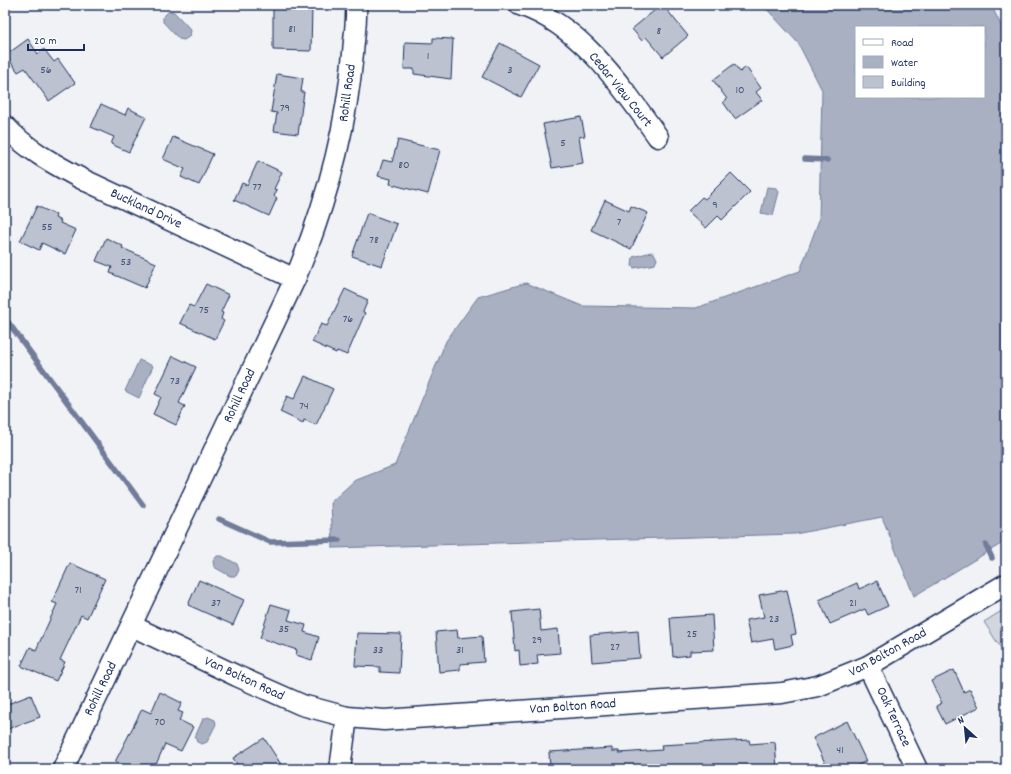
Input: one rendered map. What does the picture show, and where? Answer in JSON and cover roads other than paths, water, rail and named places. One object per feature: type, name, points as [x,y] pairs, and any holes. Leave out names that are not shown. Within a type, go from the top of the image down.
[{"type":"street","name":"Rohill Road","points":[[63,769],[132,626],[311,242],[328,193],[341,137],[350,87],[356,5]]},
{"type":"street","name":"Cedar View Court","points":[[520,5],[552,21],[596,56],[658,137]]},
{"type":"street","name":"Buckland Drive","points":[[5,126],[16,138],[46,160],[295,279]]},
{"type":"street","name":"Van Bolton Road","points":[[132,626],[271,692],[302,705],[347,717],[384,720],[782,693],[818,686],[868,666],[1006,584]]},
{"type":"street","name":"Oak Terrace","points":[[868,666],[917,769]]},
{"type":"street","points":[[340,769],[347,717]]},
{"type":"water","points":[[763,5],[991,5],[1006,35],[1006,541],[914,596],[882,517],[795,534],[333,548],[331,502],[354,481],[395,465],[446,341],[478,297],[526,283],[582,306],[696,308],[800,271],[819,220],[822,90],[798,43]]},
{"type":"water","points":[[169,11],[174,12],[191,30],[190,36],[184,40],[179,39],[163,22],[163,17]]},
{"type":"water","points":[[767,187],[777,188],[779,192],[773,215],[761,213]]},
{"type":"water","points":[[651,252],[654,253],[657,259],[655,264],[634,268],[632,266],[633,257]]},
{"type":"water","points":[[139,360],[153,366],[139,398],[125,391]]},
{"type":"water","points":[[217,556],[222,556],[237,564],[239,570],[236,576],[230,576],[214,567],[213,561]]},
{"type":"water","points":[[208,717],[215,720],[216,724],[207,742],[202,744],[197,742],[195,737],[203,719]]},
{"type":"waterway","points":[[805,159],[827,160]]},
{"type":"waterway","points":[[5,318],[143,505]]},
{"type":"waterway","points":[[219,519],[270,542],[339,540]]},
{"type":"waterway","points":[[986,545],[992,558]]}]
